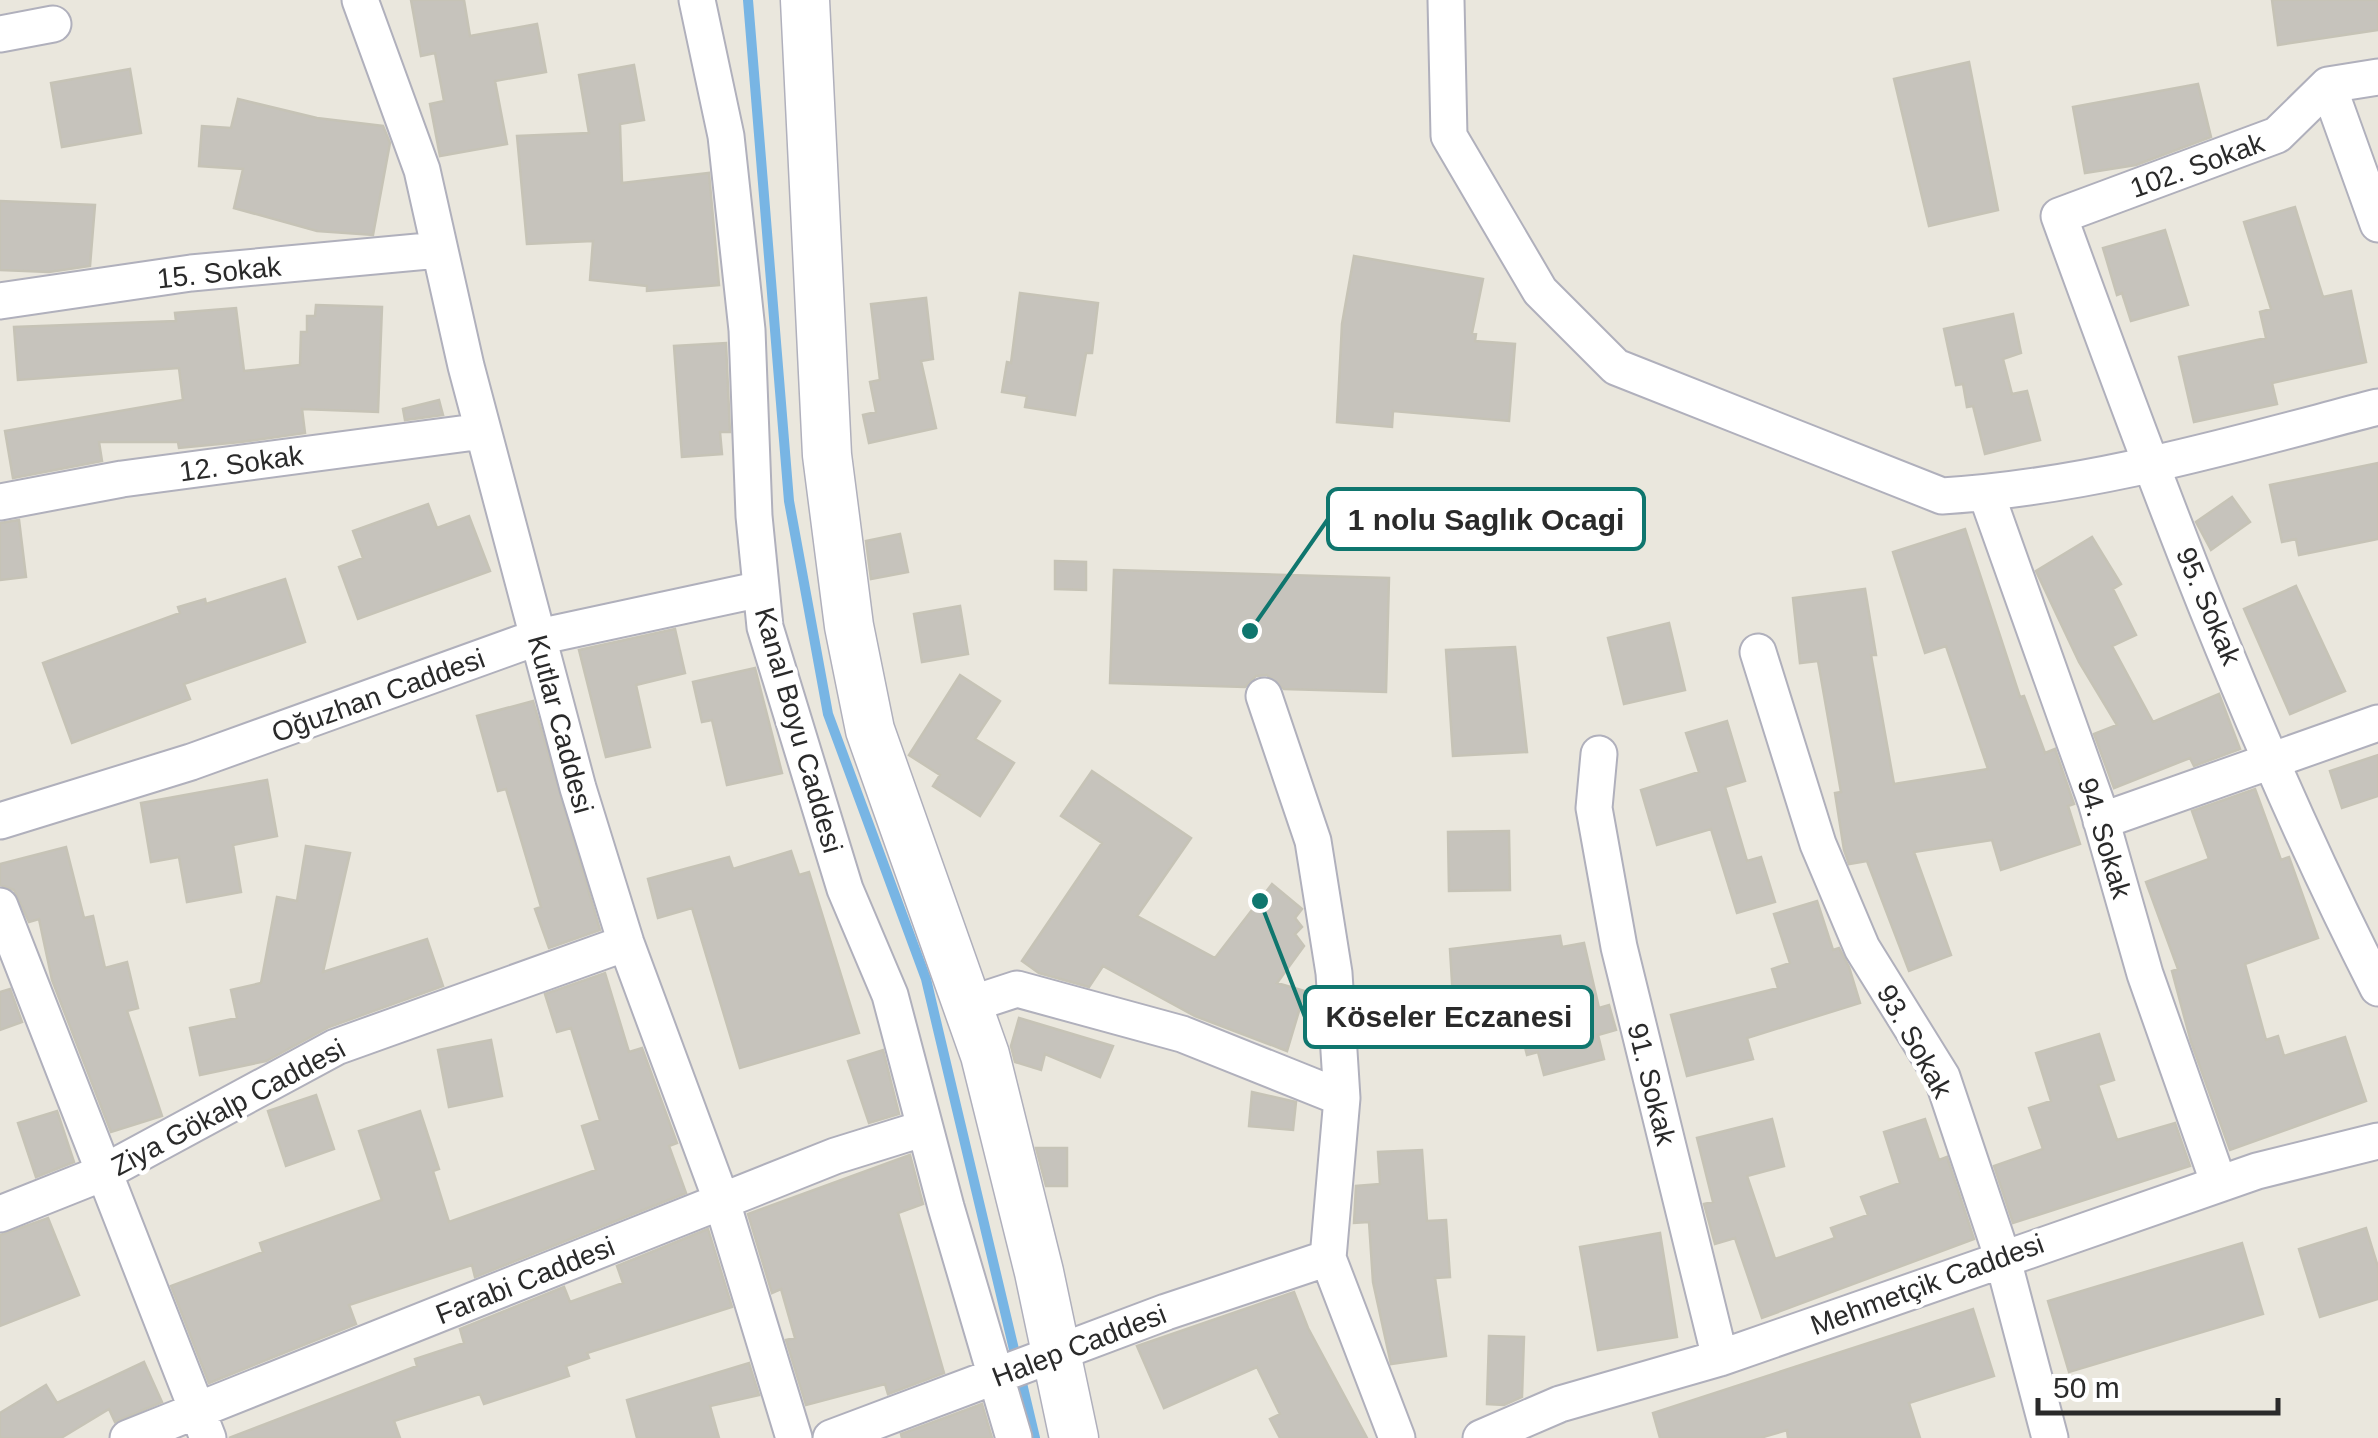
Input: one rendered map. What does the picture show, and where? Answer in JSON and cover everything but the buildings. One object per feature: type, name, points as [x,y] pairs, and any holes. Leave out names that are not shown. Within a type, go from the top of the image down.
[{"type":"street","name":"Kutlar Caddesi","points":[[360,0],[422,170],[483,430],[578,788],[626,943],[722,1202],[794,1438]]},
{"type":"street","name":"Kanal Boyu Caddesi","points":[[697,0],[726,136],[748,330],[764,627],[806,774],[845,889],[890,995],[1014,1438]]},
{"type":"street","points":[[805,0],[827,454],[849,626],[870,730],[985,1055],[1074,1438]]},
{"type":"street","points":[[1446,0],[1449,136],[1540,291],[1616,368],[1942,496],[1986,493],[2150,466],[2378,407]]},
{"type":"street","points":[[0,34],[53,24]]},
{"type":"street","points":[[2378,77],[2328,86],[2378,224]]},
{"type":"street","name":"102. Sokak","points":[[2059,216],[2277,136],[2328,86]]},
{"type":"street","name":"95. Sokak","points":[[2059,216],[2150,466],[2332,898],[2378,988]]},
{"type":"street","name":"15. Sokak","points":[[0,302],[191,273],[440,250]]},
{"type":"street","name":"12. Sokak","points":[[0,502],[122,479],[483,430]]},
{"type":"street","name":"94. Sokak","points":[[1986,493],[2101,821],[2145,974],[2220,1184]]},
{"type":"street","name":"Oğuzhan Caddesi","points":[[0,821],[192,762],[538,638],[761,590]]},
{"type":"street","name":"93. Sokak","points":[[1758,652],[1818,844],[1862,948],[1942,1078],[2002,1256],[2050,1438]]},
{"type":"street","points":[[1264,696],[1312,841],[1334,974],[1342,1098],[1328,1258],[1397,1438]]},
{"type":"street","points":[[2101,821],[2378,723]]},
{"type":"street","name":"91. Sokak","points":[[1598,754],[1594,808],[1618,947],[1720,1358]]},
{"type":"street","points":[[0,906],[203,1424]]},
{"type":"street","name":"Ziya Gökalp Caddesi","points":[[0,1214],[103,1173],[336,1047],[626,943]]},
{"type":"street","points":[[968,1006],[1017,989],[1182,1034],[1342,1098]]},
{"type":"street","name":"Farabi Caddesi","points":[[128,1438],[203,1424],[722,1202],[835,1156],[925,1128]]},
{"type":"street","name":"Mehmetçik Caddesi","points":[[1481,1438],[1560,1404],[1720,1358],[2002,1256],[2220,1184],[2378,1141]]},
{"type":"street","name":"Halep Caddesi","points":[[831,1438],[1056,1353],[1328,1258]]},
{"type":"waterway","points":[[748,0],[789,501],[828,714],[926,979],[1035,1438]]},
{"type":"place","name":"1 nolu Saglık Ocagi","points":[[1250,631]]},
{"type":"place","name":"Köseler Eczanesi","points":[[1260,901]]}]
